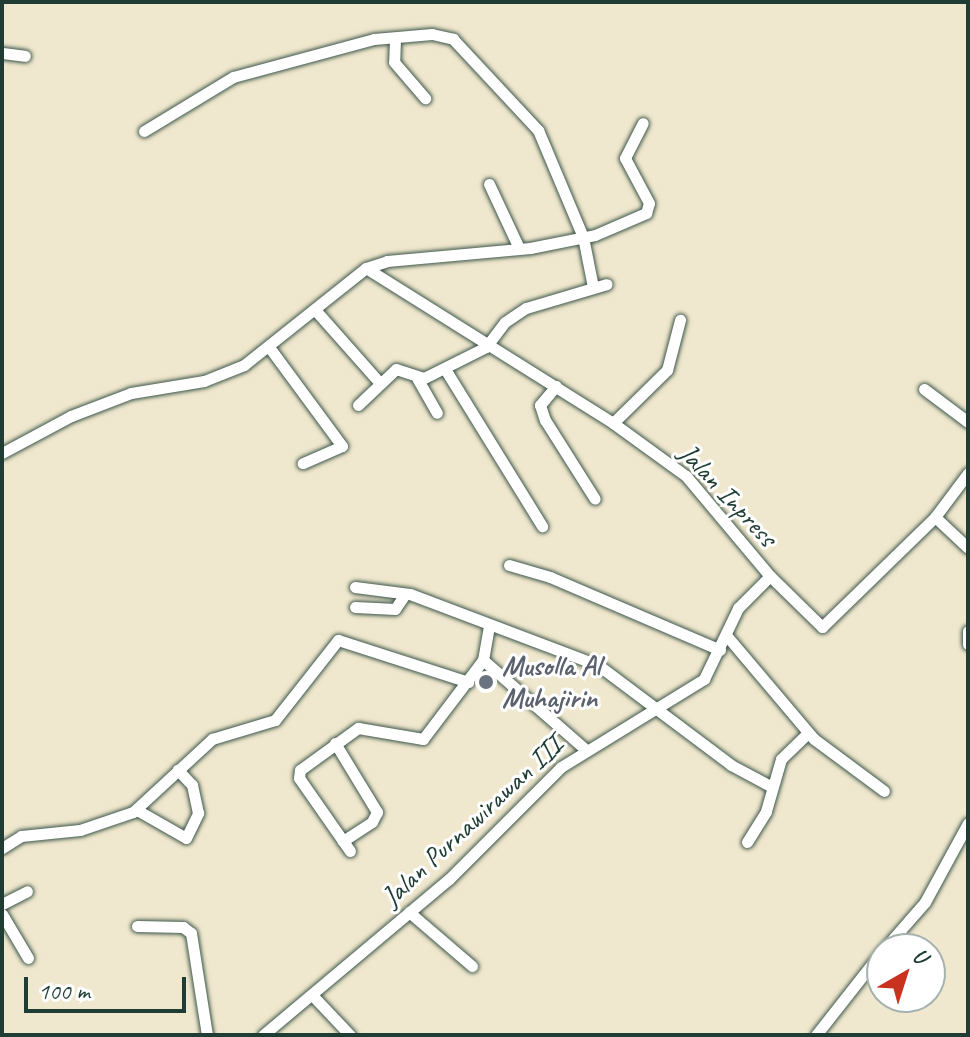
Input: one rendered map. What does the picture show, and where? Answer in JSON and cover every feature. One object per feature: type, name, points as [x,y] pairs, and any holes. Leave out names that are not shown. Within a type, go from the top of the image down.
[{"type":"street","points":[[144,131],[233,77],[374,39],[432,34],[453,39],[538,130],[583,237],[593,287]]},
{"type":"street","points":[[395,39],[394,62],[425,98]]},
{"type":"street","points":[[2,53],[25,56]]},
{"type":"street","points":[[2,453],[71,416],[131,393],[204,381],[269,347],[317,312],[366,268],[427,255],[519,248],[583,237],[649,210],[625,158],[643,123]]},
{"type":"street","points":[[489,184],[519,248]]},
{"type":"street","name":"Jalan Inpress","points":[[366,268],[486,347],[556,386],[613,423],[686,476],[770,576],[822,627],[935,517],[968,473]]},
{"type":"street","points":[[417,378],[445,369],[486,347],[505,322],[526,308],[607,284]]},
{"type":"street","points":[[317,312],[379,382]]},
{"type":"street","points":[[613,423],[667,370],[680,320]]},
{"type":"street","points":[[269,347],[342,446],[303,463]]},
{"type":"street","points":[[358,405],[379,382],[398,369],[417,378],[437,413]]},
{"type":"street","points":[[445,369],[542,526]]},
{"type":"street","points":[[556,386],[540,405],[545,420],[595,499]]},
{"type":"street","points":[[924,389],[968,422]]},
{"type":"street","points":[[935,517],[968,548]]},
{"type":"street","points":[[509,565],[550,577],[720,650]]},
{"type":"street","name":"Jalan Purnawirawan III","points":[[263,1035],[409,912],[561,767],[704,679],[738,608],[770,576]]},
{"type":"street","points":[[355,587],[405,594],[598,665],[659,707],[708,749],[772,787]]},
{"type":"street","points":[[355,607],[395,609],[405,594]]},
{"type":"street","points":[[350,851],[298,775],[309,759],[358,728],[423,739],[483,660],[489,625]]},
{"type":"street","points":[[968,631],[968,644]]},
{"type":"street","points":[[726,635],[831,756],[884,791]]},
{"type":"street","points":[[2,848],[21,836],[80,830],[137,810],[212,739],[275,720],[338,640],[468,682]]},
{"type":"street","points":[[483,660],[586,750]]},
{"type":"street","points":[[747,842],[781,759],[808,733]]},
{"type":"street","points":[[335,743],[377,812],[372,822],[343,841]]},
{"type":"street","points":[[137,810],[186,838],[198,813],[192,785],[178,770]]},
{"type":"street","points":[[898,933],[925,902],[968,823]]},
{"type":"street","points":[[2,904],[27,891]]},
{"type":"street","points":[[409,912],[472,966]]},
{"type":"street","points":[[2,914],[28,958]]},
{"type":"street","points":[[137,926],[183,927],[191,933],[207,1035]]},
{"type":"street","points":[[816,1035],[866,972]]},
{"type":"street","points":[[313,996],[350,1035]]},
{"type":"place","name":"Musolla Al Muhajirin","points":[[486,682]]}]
